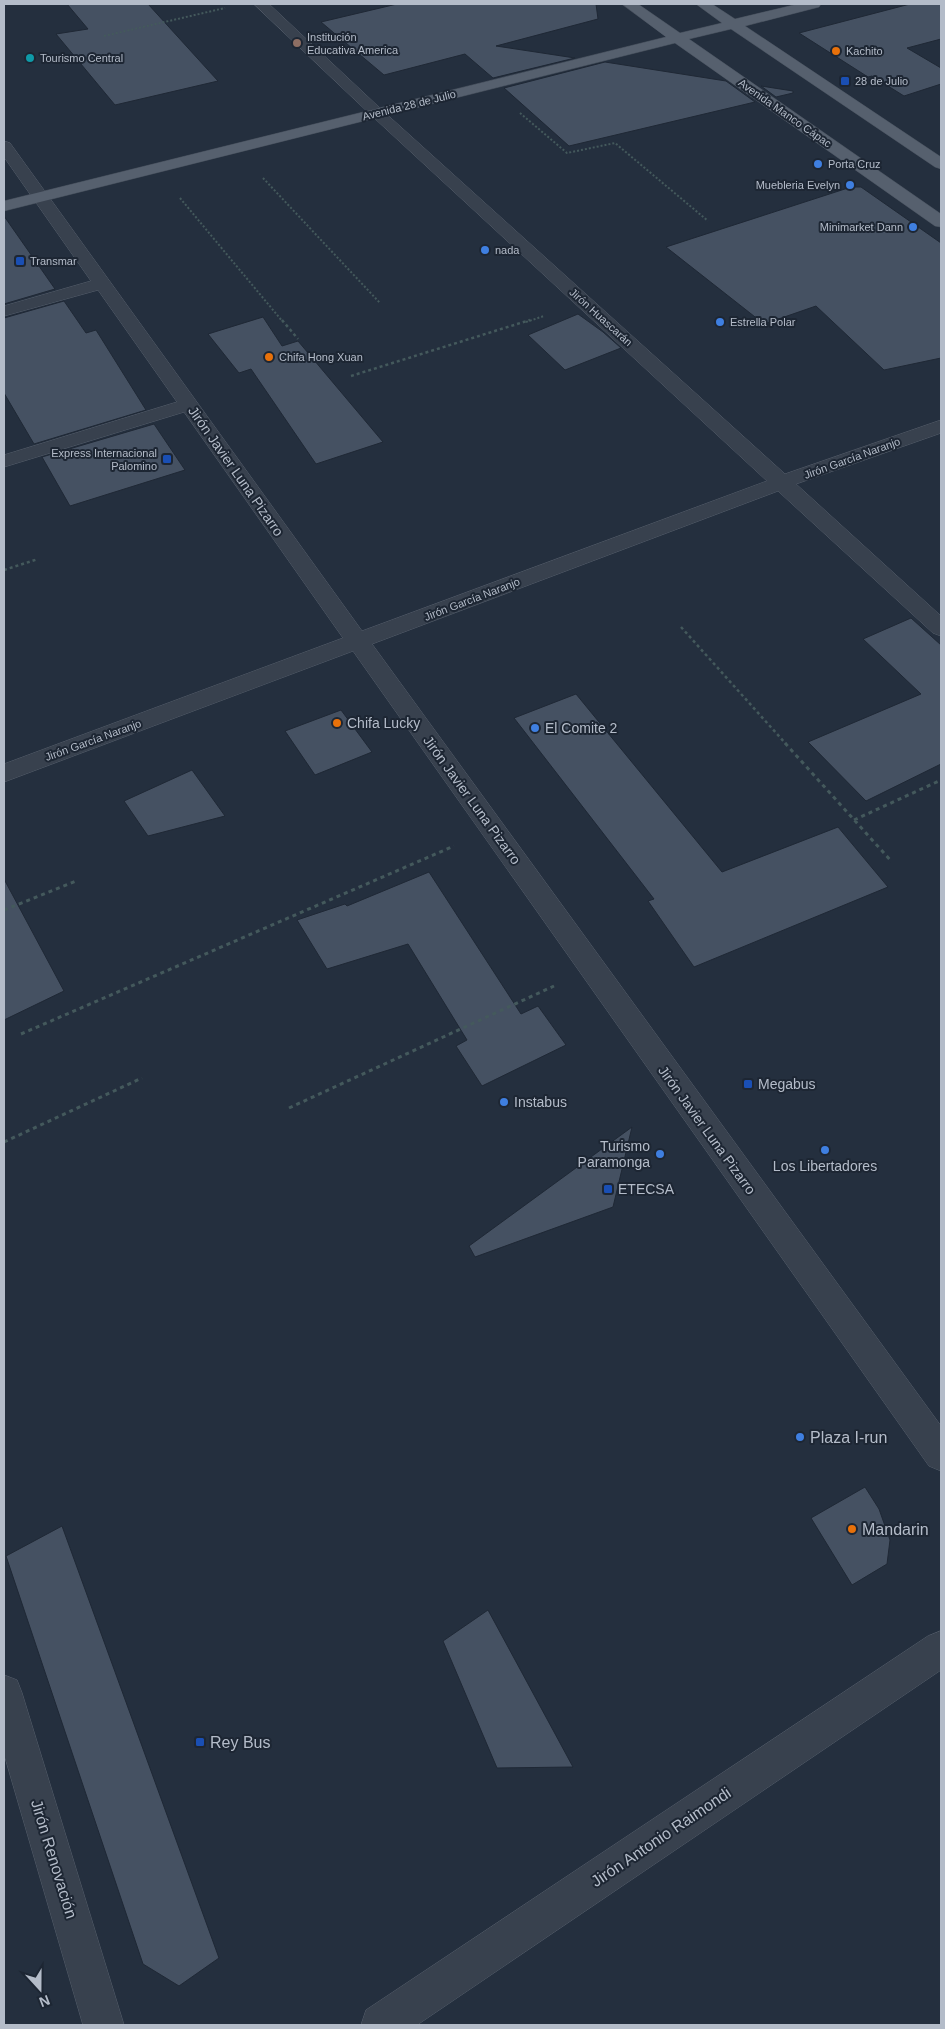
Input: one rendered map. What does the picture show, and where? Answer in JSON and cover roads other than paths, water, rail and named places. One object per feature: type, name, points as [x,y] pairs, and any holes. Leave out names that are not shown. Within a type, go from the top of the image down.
[{"type":"main road","name":"Avenida Manco Cápac","points":[[629,4],[941,222]]},
{"type":"main road","points":[[703,4],[941,164]]},
{"type":"main road","name":"Avenida 28 de Julio","points":[[4,206],[814,4]]},
{"type":"street","name":"Jirón Huascarán","points":[[261,4],[377,113],[941,628]]},
{"type":"street","name":"Jirón Javier Luna Pizarro","points":[[4,146],[941,1454]]},
{"type":"street","points":[[4,310],[61,296],[102,283]]},
{"type":"street","points":[[4,461],[189,404]]},
{"type":"street","name":"Jirón García Naranjo","points":[[4,772],[358,642],[783,482],[941,426]]},
{"type":"street","name":"Jirón Antonio Raimondi","points":[[381,2025],[941,1649]]},
{"type":"street","name":"Jirón Renovación","points":[[4,1693],[104,2025]]},
{"type":"place","name":"Institución Educativa America","points":[[297,43]]},
{"type":"place","name":"Kachito","points":[[836,51]]},
{"type":"place","name":"Tourismo Central","points":[[30,58]]},
{"type":"place","name":"28 de Julio","points":[[845,81]]},
{"type":"place","name":"Porta Cruz","points":[[818,164]]},
{"type":"place","name":"Muebleria Evelyn","points":[[850,185]]},
{"type":"place","name":"Minimarket Dann","points":[[913,227]]},
{"type":"place","name":"nada","points":[[485,250]]},
{"type":"place","name":"Transmar","points":[[20,261]]},
{"type":"place","name":"Estrella Polar","points":[[720,322]]},
{"type":"place","name":"Chifa Hong Xuan","points":[[269,357]]},
{"type":"place","name":"Express Internacional Palomino","points":[[167,459]]},
{"type":"place","name":"Chifa Lucky","points":[[337,723]]},
{"type":"place","name":"El Comite 2","points":[[535,728]]},
{"type":"place","name":"Megabus","points":[[748,1084]]},
{"type":"place","name":"Instabus","points":[[504,1102]]},
{"type":"place","name":"Los Libertadores","points":[[825,1150]]},
{"type":"place","name":"Turismo Paramonga","points":[[660,1154]]},
{"type":"place","name":"ETECSA","points":[[608,1189]]},
{"type":"place","name":"Plaza I-run","points":[[800,1437]]},
{"type":"place","name":"Mandarin","points":[[852,1529]]},
{"type":"place","name":"Rey Bus","points":[[200,1742]]}]
